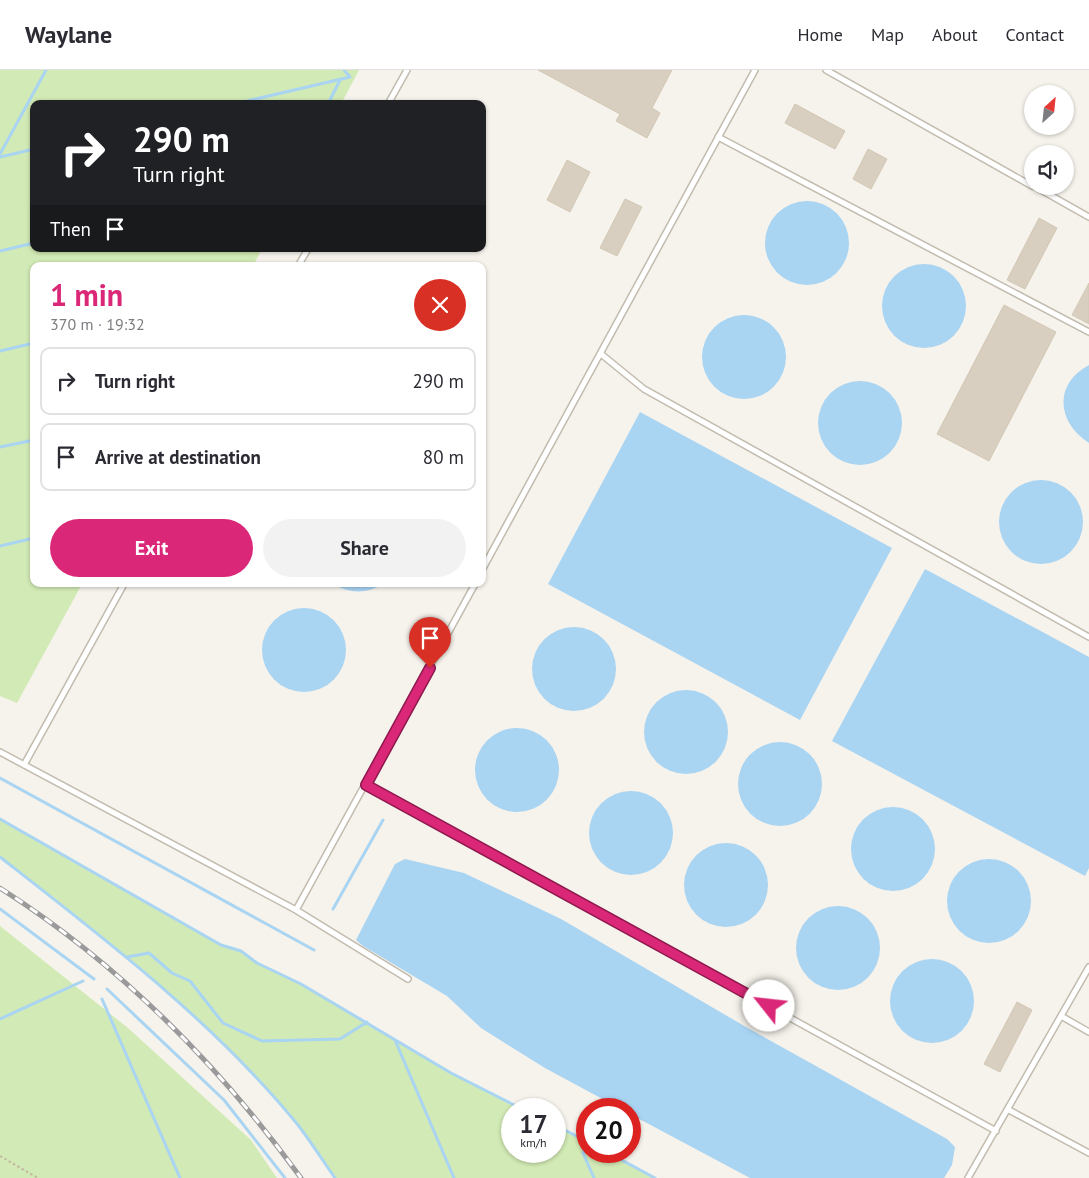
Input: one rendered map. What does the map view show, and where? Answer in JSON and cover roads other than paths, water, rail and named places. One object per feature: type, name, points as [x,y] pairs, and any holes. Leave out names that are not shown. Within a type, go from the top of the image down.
[{"type":"lane","points":[[390,100],[406,70]]},
{"type":"lane","points":[[486,563],[755,70]]},
{"type":"lane","points":[[826,70],[1024,181]]},
{"type":"lane","points":[[718,138],[1089,332]]},
{"type":"lane","points":[[1049,195],[1089,217]]},
{"type":"lane","points":[[600,354],[644,389],[1089,637]]},
{"type":"lane","points":[[24,765],[122,587]]},
{"type":"lane","points":[[296,910],[473,587]]},
{"type":"lane","points":[[0,752],[296,910],[408,979]]},
{"type":"lane","points":[[366,785],[996,1131]]},
{"type":"lane","points":[[968,1178],[1009,1110],[1089,967]]},
{"type":"lane","points":[[1061,1016],[1089,1032]]},
{"type":"lane","points":[[1009,1110],[1089,1153]]},
{"type":"water","points":[[807,201],[823,204],[837,213],[846,227],[849,243],[846,259],[837,273],[823,282],[807,285],[791,282],[777,273],[768,259],[765,243],[768,227],[777,213],[791,204]]},
{"type":"water","points":[[916,264],[932,264],[948,271],[959,282],[966,298],[963,322],[954,336],[948,341],[932,348],[916,348],[900,341],[889,330],[882,314],[882,298],[889,282],[900,271]]},
{"type":"water","points":[[744,315],[760,318],[774,327],[783,341],[786,357],[783,373],[774,387],[760,396],[744,399],[728,396],[714,387],[705,373],[702,357],[705,341],[714,327],[728,318]]},
{"type":"water","points":[[1089,365],[1089,443],[1078,435],[1070,425],[1065,415],[1064,404],[1069,382],[1077,373]]},
{"type":"water","points":[[860,381],[876,384],[890,393],[899,407],[902,423],[899,439],[890,453],[876,462],[860,465],[844,462],[830,453],[821,439],[818,423],[821,407],[830,393],[844,384]]},
{"type":"water","points":[[640,412],[892,548],[800,720],[548,584]]},
{"type":"water","points":[[1041,480],[1057,483],[1071,492],[1080,506],[1083,522],[1080,538],[1071,552],[1057,561],[1041,564],[1025,561],[1011,552],[1002,538],[999,522],[1002,506],[1011,492],[1025,483]]},
{"type":"water","points":[[925,569],[1089,657],[1089,868],[1085,876],[832,741]]},
{"type":"water","points":[[339,587],[377,587],[365,591],[346,590]]},
{"type":"water","points":[[304,608],[320,611],[334,620],[343,634],[346,650],[343,666],[334,680],[320,689],[304,692],[288,689],[274,680],[265,666],[262,650],[265,634],[274,620],[288,611]]},
{"type":"water","points":[[574,627],[590,630],[604,639],[613,653],[616,669],[613,685],[604,699],[590,708],[574,711],[558,708],[544,699],[535,685],[532,669],[535,653],[544,639],[558,630]]},
{"type":"water","points":[[686,690],[702,693],[716,702],[725,716],[728,732],[725,748],[716,762],[702,771],[686,774],[670,771],[656,762],[647,748],[644,732],[647,716],[656,702],[670,693]]},
{"type":"water","points":[[517,728],[533,731],[547,740],[556,754],[559,770],[556,786],[547,800],[533,809],[517,812],[501,809],[487,800],[478,786],[475,770],[478,754],[487,740],[501,731]]},
{"type":"water","points":[[772,742],[788,742],[804,749],[815,760],[822,776],[819,800],[810,814],[804,819],[788,826],[772,826],[756,819],[745,808],[738,792],[738,776],[745,760],[756,749]]},
{"type":"water","points":[[631,791],[647,794],[661,803],[670,817],[673,833],[670,849],[661,863],[647,872],[631,875],[615,872],[601,863],[592,849],[589,833],[592,817],[601,803],[615,794]]},
{"type":"water","points":[[893,807],[909,810],[923,819],[932,833],[935,849],[932,865],[923,879],[909,888],[893,891],[877,888],[863,879],[854,865],[851,849],[854,833],[863,819],[877,810]]},
{"type":"water","points":[[718,843],[734,843],[750,850],[761,861],[768,877],[765,901],[756,915],[750,920],[734,927],[718,927],[702,920],[691,909],[684,893],[684,877],[691,861],[702,850]]},
{"type":"water","points":[[405,859],[464,873],[561,919],[746,1027],[947,1139],[955,1147],[952,1165],[944,1178],[750,1178],[641,1120],[641,1098],[601,1098],[545,1068],[481,1028],[447,996],[356,940],[395,864]]},
{"type":"water","points":[[989,859],[1005,862],[1019,871],[1028,885],[1031,901],[1028,917],[1019,931],[1005,940],[989,943],[973,940],[959,931],[950,917],[947,901],[950,885],[959,871],[973,862]]},
{"type":"water","points":[[838,906],[854,909],[868,918],[877,932],[880,948],[877,964],[868,978],[854,987],[838,990],[822,987],[808,978],[799,964],[796,948],[799,932],[808,918],[822,909]]},
{"type":"water","points":[[932,959],[948,962],[962,971],[971,985],[974,1001],[971,1017],[962,1031],[948,1040],[932,1043],[916,1040],[902,1031],[893,1017],[890,1001],[893,985],[902,971],[916,962]]},
{"type":"waterway","points":[[0,154],[46,70]]},
{"type":"waterway","points":[[251,100],[350,77],[344,70]]},
{"type":"waterway","points":[[330,100],[340,80]]},
{"type":"waterway","points":[[0,157],[30,150]]},
{"type":"waterway","points":[[0,251],[30,244]]},
{"type":"waterway","points":[[0,351],[30,344]]},
{"type":"waterway","points":[[0,447],[30,441]]},
{"type":"waterway","points":[[0,546],[30,539]]},
{"type":"waterway","points":[[0,778],[314,950]]},
{"type":"waterway","points":[[0,819],[221,945],[241,951],[257,963],[301,984],[451,1073],[501,1098]]},
{"type":"waterway","points":[[333,909],[383,820]]},
{"type":"waterway","points":[[0,857],[118,950],[194,1016],[265,1087],[298,1125],[335,1178]]},
{"type":"waterway","points":[[0,909],[94,979]]},
{"type":"waterway","points":[[127,957],[149,953],[172,973],[190,981],[223,1023],[262,1041],[340,1039],[367,1022]]},
{"type":"waterway","points":[[0,1019],[83,981]]},
{"type":"waterway","points":[[107,989],[224,1100],[285,1178]]},
{"type":"waterway","points":[[102,999],[180,1178]]},
{"type":"waterway","points":[[395,1040],[454,1178]]},
{"type":"waterway","points":[[566,1131],[576,1136]]},
{"type":"waterway","points":[[587,1163],[594,1178]]},
{"type":"waterway","points":[[627,1163],[655,1178]]},
{"type":"railway","points":[[0,888],[43,917],[85,949],[164,1019],[201,1056],[236,1096],[301,1178]]}]
